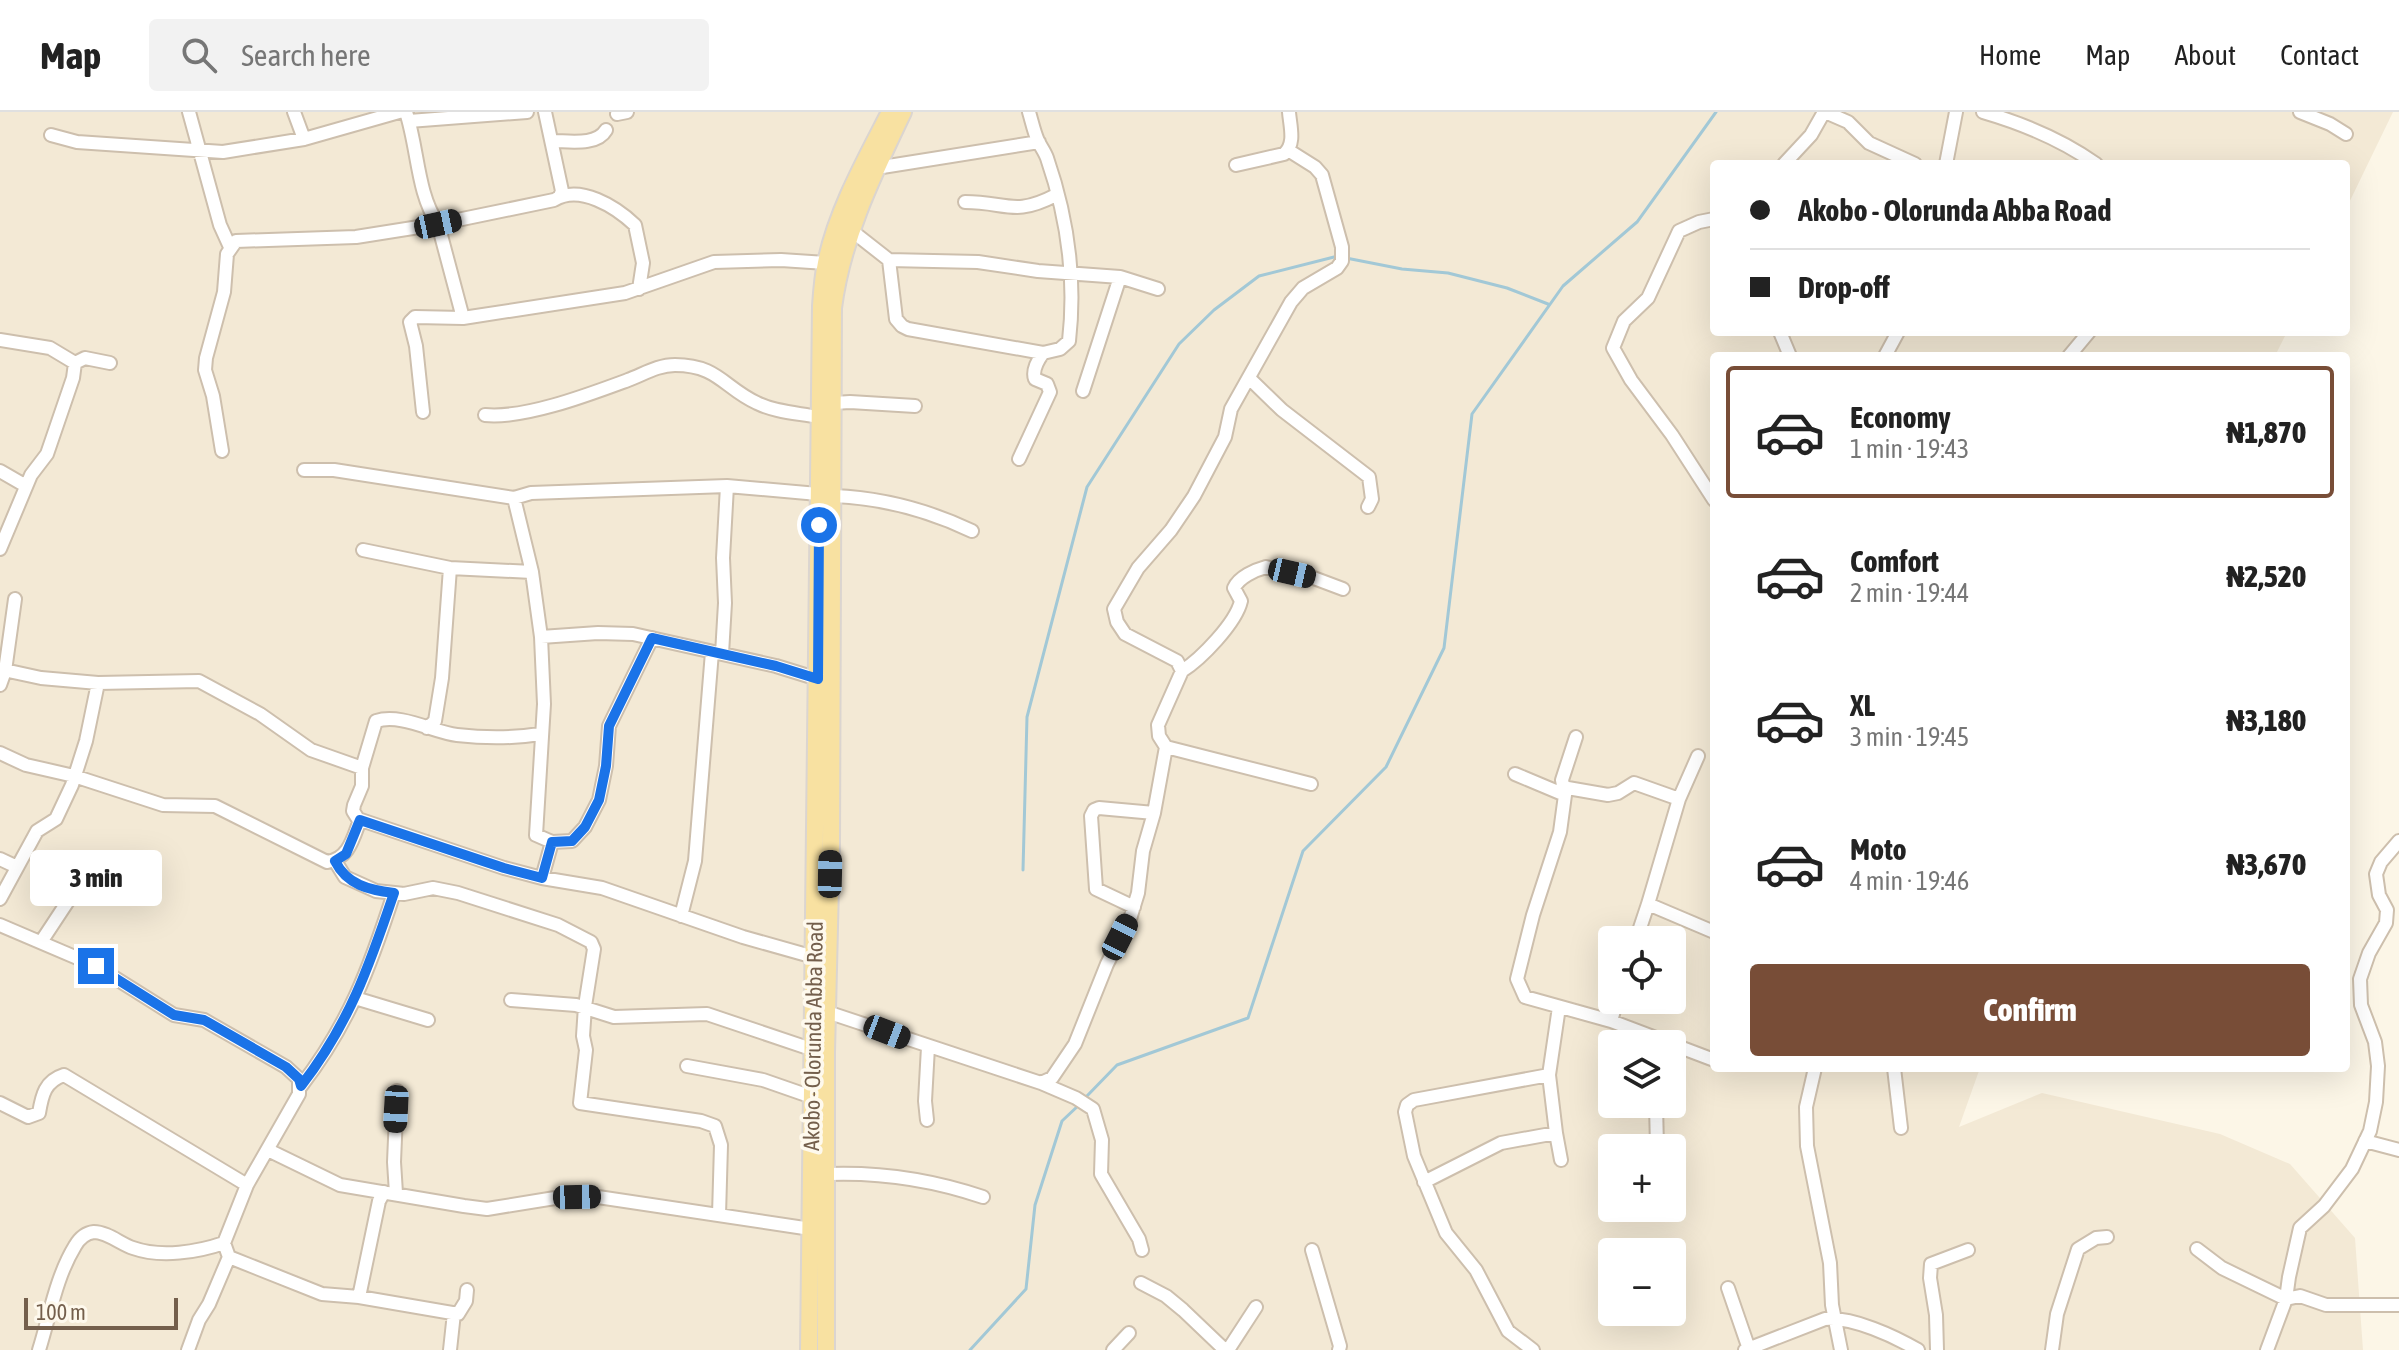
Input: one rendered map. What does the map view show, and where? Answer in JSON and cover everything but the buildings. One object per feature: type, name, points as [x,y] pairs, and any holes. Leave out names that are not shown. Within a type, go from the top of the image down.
[{"type":"main road","name":"Akobo - Olorunda Abba Road","points":[[809,1350],[818,679],[826,495],[834,403],[826,377],[821,306],[826,263],[854,188],[890,112]]},
{"type":"main road","name":"Akobo - Olorunda Abba Road","points":[[826,1350],[826,495],[818,417],[826,377],[838,272],[876,168],[903,112]]},
{"type":"main road","points":[[810,1301],[827,1301]]},
{"type":"street","points":[[189,112],[220,225],[230,247],[224,292],[205,370],[213,396],[222,451]]},
{"type":"street","points":[[294,112],[304,139]]},
{"type":"street","points":[[51,135],[77,142],[223,152],[304,139],[404,115],[527,112]]},
{"type":"street","points":[[545,112],[562,191],[560,196]]},
{"type":"street","points":[[889,260],[896,319],[902,326],[1043,353],[1060,349],[1069,341],[1072,273],[1046,155],[1029,112]]},
{"type":"street","points":[[1236,165],[1284,154],[1288,150],[1292,139],[1289,112]]},
{"type":"street","points":[[1788,160],[1811,135],[1824,112],[1848,122],[1869,143],[1906,160]]},
{"type":"street","points":[[1947,160],[1956,112]]},
{"type":"street","points":[[1983,112],[2026,125],[2074,148],[2090,160]]},
{"type":"street","points":[[2300,112],[2346,134]]},
{"type":"street","points":[[404,115],[415,138],[423,192],[430,213],[438,224],[463,318]]},
{"type":"street","points":[[552,141],[595,140],[602,137],[606,130]]},
{"type":"street","points":[[876,168],[1039,142]]},
{"type":"street","points":[[1182,671],[1177,661],[1125,634],[1117,622],[1114,609],[1138,568],[1177,523],[1194,496],[1225,437],[1231,409],[1291,302],[1303,288],[1337,268],[1342,256],[1322,175],[1288,150]]},
{"type":"street","points":[[965,202],[996,203],[1018,209],[1037,205],[1056,195]]},
{"type":"street","points":[[230,247],[236,241],[356,237],[438,224],[554,200],[560,196],[591,197],[635,225],[643,263],[639,289]]},
{"type":"street","points":[[1710,220],[1679,231],[1648,298],[1624,321],[1613,348],[1631,380],[1710,494]]},
{"type":"street","points":[[852,231],[889,260],[978,262],[1038,271],[1120,277],[1158,289]]},
{"type":"street","points":[[423,412],[416,346],[410,322],[415,317],[463,318],[548,306],[639,289],[714,262],[781,260],[826,263]]},
{"type":"street","points":[[1083,391],[1120,277]]},
{"type":"street","points":[[2072,352],[2086,336]]},
{"type":"street","points":[[0,340],[50,348],[75,363]]},
{"type":"street","points":[[1019,459],[1050,392],[1047,384],[1038,382],[1033,375],[1043,353]]},
{"type":"street","points":[[75,363],[85,358],[110,363]]},
{"type":"street","points":[[0,549],[26,486],[47,454],[73,378],[75,363]]},
{"type":"street","points":[[485,415],[501,416],[568,401],[657,368],[674,365],[708,370],[753,402],[767,408],[818,417]]},
{"type":"street","points":[[1250,379],[1282,410],[1369,477],[1372,499],[1368,507]]},
{"type":"street","points":[[834,403],[915,406]]},
{"type":"street","points":[[304,470],[334,470],[514,498],[531,493],[727,486],[826,495],[889,502],[926,511],[972,531]]},
{"type":"street","points":[[0,471],[26,486]]},
{"type":"street","points":[[681,916],[695,861],[725,603],[723,558],[727,486]]},
{"type":"street","points":[[514,498],[532,572],[541,637],[544,704],[536,835],[552,842],[572,841],[585,827],[599,800],[609,726],[652,638]]},
{"type":"street","points":[[363,550],[450,568],[532,572]]},
{"type":"street","points":[[1041,1083],[1052,1078],[1075,1044],[1134,907],[1166,747],[1159,736],[1158,725],[1182,671],[1211,645],[1238,611],[1241,601],[1234,588],[1238,581],[1261,569],[1266,567],[1311,577],[1343,589]]},
{"type":"street","points":[[435,727],[450,568]]},
{"type":"street","points":[[0,685],[15,599]]},
{"type":"street","points":[[541,637],[598,633],[652,638],[818,679]]},
{"type":"street","points":[[2,670],[98,683],[199,681],[260,714],[311,750],[362,768]]},
{"type":"street","points":[[0,899],[37,831],[56,819],[86,741],[98,683]]},
{"type":"street","points":[[540,734],[515,738],[457,735],[435,727],[389,719],[376,721],[362,768],[362,786],[353,811],[360,820],[504,868],[602,888],[743,937],[814,957]]},
{"type":"street","points":[[1576,737],[1562,780],[1564,791],[1560,832],[1533,915],[1517,979],[1525,997],[1634,1030]]},
{"type":"street","points":[[1166,747],[1311,784]]},
{"type":"street","points":[[0,753],[26,765],[74,776],[163,805],[215,806],[327,862],[346,854],[360,820]]},
{"type":"street","points":[[1641,926],[1679,799],[1698,756]]},
{"type":"street","points":[[1515,774],[1564,791],[1608,795],[1634,783],[1679,799]]},
{"type":"street","points":[[1134,907],[1096,889],[1091,816],[1099,808],[1154,813]]},
{"type":"street","points":[[2267,1350],[2286,1299],[2300,1228],[2324,1206],[2352,1169],[2365,1141],[2376,1102],[2378,1066],[2375,1042],[2361,1005],[2360,979],[2369,953],[2386,923],[2387,910],[2379,895],[2376,874],[2386,855],[2399,841]]},
{"type":"street","points":[[542,878],[552,842]]},
{"type":"street","points":[[0,859],[17,867]]},
{"type":"street","points":[[335,861],[345,877],[376,891],[404,894],[433,888],[458,893],[558,925],[591,942],[594,949],[585,1006],[583,1036],[586,1050],[580,1103],[701,1121],[715,1126],[721,1145],[719,1215]]},
{"type":"street","points":[[188,1350],[229,1257],[224,1243],[247,1185],[301,1086],[327,1052],[355,998],[373,957],[394,893]]},
{"type":"street","points":[[41,942],[72,895]]},
{"type":"street","points":[[1648,904],[1710,928]]},
{"type":"street","points":[[0,925],[111,974],[174,1015],[204,1020],[286,1067],[299,1079],[301,1086]]},
{"type":"street","points":[[355,998],[428,1020]]},
{"type":"street","points":[[511,1000],[585,1006],[614,1017],[707,1014],[811,1049]]},
{"type":"street","points":[[1559,1007],[1549,1075],[1561,1160]]},
{"type":"street","points":[[827,1012],[1041,1083],[1093,1109],[1102,1140],[1101,1174],[1139,1239],[1142,1250]]},
{"type":"street","points":[[1611,1021],[1613,1014]]},
{"type":"street","points":[[927,1120],[928,1047]]},
{"type":"street","points":[[1686,1050],[1710,1059]]},
{"type":"street","points":[[687,1066],[763,1080],[812,1097]]},
{"type":"street","points":[[1812,1072],[1806,1107],[1807,1146],[1830,1263],[1832,1305],[1841,1350]]},
{"type":"street","points":[[1894,1072],[1901,1128]]},
{"type":"street","points":[[0,1103],[28,1117],[39,1113],[43,1092],[54,1078],[64,1075],[247,1185]]},
{"type":"street","points":[[1533,1350],[1508,1331],[1476,1270],[1446,1233],[1414,1156],[1405,1112],[1407,1105],[1414,1100],[1549,1075]]},
{"type":"street","points":[[359,1297],[379,1201],[390,1192],[397,1091]]},
{"type":"street","points":[[1424,1182],[1501,1143],[1556,1133]]},
{"type":"street","points":[[2365,1141],[2399,1150]]},
{"type":"street","points":[[268,1150],[340,1185],[487,1209],[555,1198],[598,1197],[811,1229]]},
{"type":"street","points":[[827,1174],[860,1173],[948,1185],[983,1197]]},
{"type":"street","points":[[39,1350],[62,1273],[76,1243],[87,1233],[98,1232],[144,1251],[175,1252],[224,1243]]},
{"type":"street","points":[[2052,1350],[2057,1314],[2078,1249],[2096,1238],[2107,1237]]},
{"type":"street","points":[[2197,1249],[2222,1268],[2286,1299],[2300,1296],[2326,1305],[2399,1305]]},
{"type":"street","points":[[1312,1250],[1339,1350]]},
{"type":"street","points":[[1937,1350],[1931,1264],[1968,1250]]},
{"type":"street","points":[[229,1257],[322,1294],[454,1313],[462,1310],[467,1290]]},
{"type":"street","points":[[1141,1283],[1166,1296],[1226,1350],[1256,1307]]},
{"type":"street","points":[[1728,1288],[1747,1349],[1825,1319],[1836,1318],[1885,1333],[1918,1350]]},
{"type":"street","points":[[450,1350],[454,1313]]},
{"type":"street","points":[[1113,1350],[1129,1333]]},
{"type":"shaded area","points":[[0,112],[2393,112],[2350,201],[2350,160],[1710,160],[1710,336],[2285,336],[2277,352],[1710,352],[1710,1072],[1979,1072],[1959,1127],[2042,1093],[2220,1134],[2290,1164],[2355,1238],[2363,1350],[0,1350]]},
{"type":"waterway","points":[[1085,1098],[1117,1065],[1248,1018],[1303,851],[1386,767],[1444,648],[1472,414],[1563,286],[1637,222],[1716,112]]},
{"type":"waterway","points":[[1023,870],[1027,717],[1087,487],[1179,344],[1214,310],[1259,276],[1338,256]]},
{"type":"waterway","points":[[1346,258],[1402,269],[1448,273],[1507,288],[1548,304]]},
{"type":"waterway","points":[[970,1350],[1026,1289],[1035,1205],[1062,1121],[1080,1104]]},
{"type":"route","points":[[96,966],[174,1015],[204,1020],[286,1067],[294,1072],[301,1086],[327,1052],[352,1007],[373,957],[394,893],[376,891],[355,883],[345,877],[335,861],[346,854],[360,820],[542,878],[552,842],[572,841],[585,827],[599,800],[609,726],[652,638],[776,666],[818,679],[819,525]]}]
